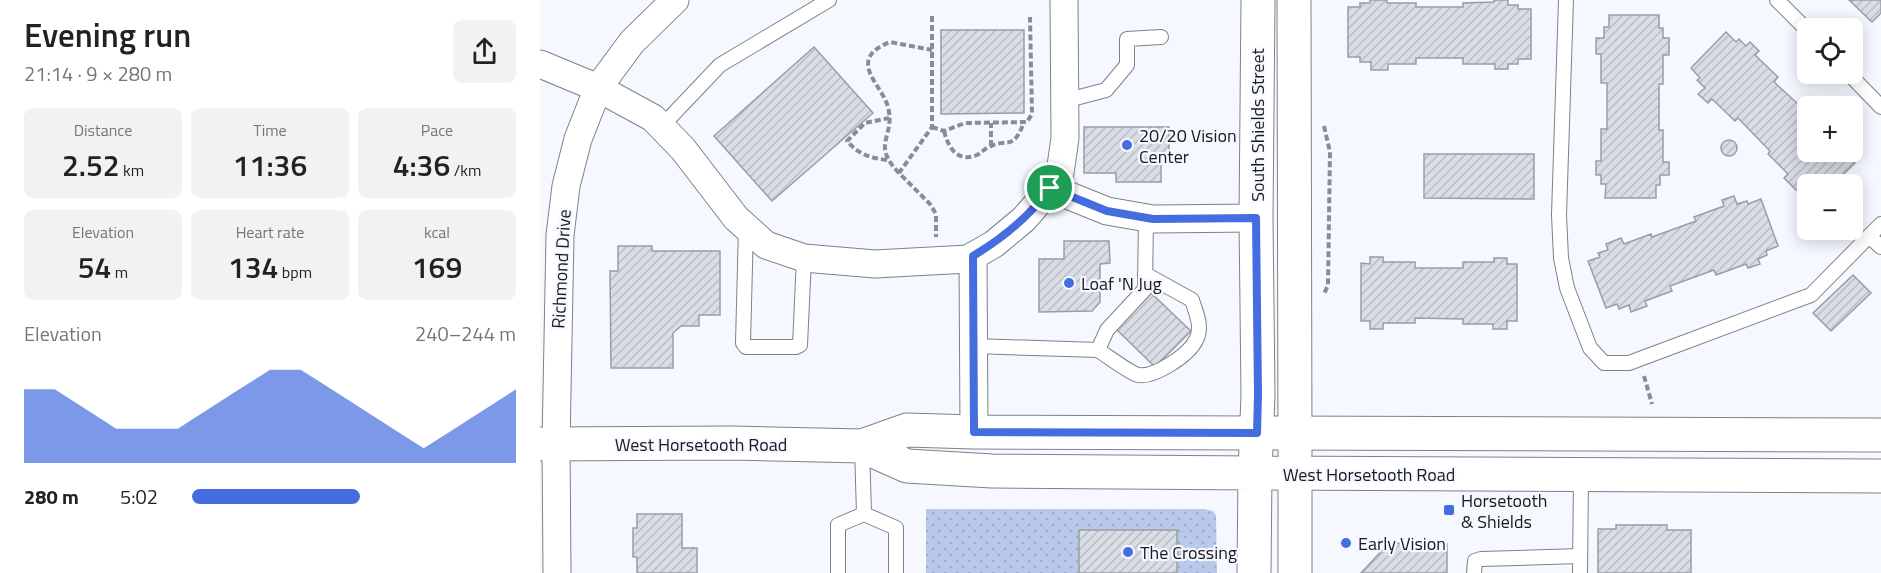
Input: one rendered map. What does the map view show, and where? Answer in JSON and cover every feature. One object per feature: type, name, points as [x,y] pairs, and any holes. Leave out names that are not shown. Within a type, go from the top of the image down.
[{"type":"main road","name":"South Shields Street","points":[[1254,573],[1258,395],[1256,218],[1258,0]]},
{"type":"main road","name":"South Shields Street","points":[[1294,0],[1295,573]]},
{"type":"main road","name":"West Horsetooth Road","points":[[548,444],[733,443],[862,446],[906,430],[1881,435]]},
{"type":"main road","name":"West Horsetooth Road","points":[[862,446],[907,466],[992,471],[1881,476]]},
{"type":"street","name":"Richmond Drive","points":[[556,573],[548,444],[560,235],[566,186],[578,139],[598,88],[632,42],[675,0]]},
{"type":"street","points":[[540,64],[598,88],[653,118],[683,149],[736,218],[766,245],[804,258],[875,264],[968,259],[994,244],[1024,219],[1060,173],[1065,138],[1064,0]]},
{"type":"street","points":[[1050,188],[1107,211],[1146,218],[1183,220],[1256,218]]},
{"type":"street","points":[[973,256],[974,432]]},
{"type":"lane","points":[[661,127],[720,65],[829,0]]},
{"type":"lane","points":[[1566,0],[1559,215],[1561,258],[1567,288],[1590,348],[1604,363],[1629,363],[1811,295],[1881,224]]},
{"type":"lane","points":[[1777,0],[1797,20]]},
{"type":"lane","points":[[1064,101],[1106,90],[1127,65],[1127,39],[1161,37]]},
{"type":"lane","points":[[1859,84],[1881,107]]},
{"type":"lane","points":[[1098,350],[1107,330],[1145,289],[1146,218]]},
{"type":"lane","points":[[747,227],[743,343],[746,347],[796,347],[800,345],[804,258]]},
{"type":"lane","points":[[1869,236],[1881,247]]},
{"type":"lane","points":[[973,346],[1098,350],[1138,375],[1157,372],[1168,367],[1196,341],[1199,325],[1192,300],[1145,274]]},
{"type":"lane","points":[[862,446],[864,514]]},
{"type":"lane","points":[[1580,573],[1581,475]]},
{"type":"lane","points":[[838,573],[838,525],[864,514],[896,528],[896,573]]},
{"type":"lane","points":[[1474,573],[1474,561],[1481,559],[1580,556]]},
{"type":"path","points":[[899,173],[932,127],[932,16]]},
{"type":"path","points":[[932,127],[944,131],[965,123],[1027,122],[1032,114],[1030,17]]},
{"type":"path","points":[[932,50],[890,42],[875,51],[870,59],[870,77],[884,97],[888,108],[890,129],[886,138],[887,160],[930,204],[936,214],[936,237]]},
{"type":"path","points":[[887,160],[864,156],[854,150],[847,141],[865,123],[889,118]]},
{"type":"path","points":[[944,131],[951,150],[958,155],[976,155],[991,146],[1011,142],[1017,137],[1024,122]]},
{"type":"path","points":[[991,146],[992,123]]},
{"type":"path","points":[[1639,359],[1652,404]]},
{"type":"shaded area","points":[[926,509],[1204,509],[1213,511],[1216,515],[1217,573],[1177,573],[1177,530],[1079,573],[926,573]]},
{"type":"building","points":[[1370,0],[1387,0],[1387,3],[1416,3],[1416,7],[1463,7],[1463,3],[1508,0],[1508,5],[1518,5],[1518,9],[1531,9],[1531,59],[1518,59],[1518,64],[1508,64],[1508,69],[1495,69],[1495,64],[1463,64],[1463,58],[1416,58],[1416,64],[1388,64],[1388,70],[1371,70],[1371,62],[1360,62],[1360,57],[1348,57],[1348,7],[1360,7],[1360,3],[1370,3]]},
{"type":"building","points":[[1849,0],[1881,0],[1881,13],[1872,22]]},
{"type":"building","points":[[1609,15],[1659,15],[1659,28],[1663,28],[1663,38],[1669,38],[1669,55],[1663,55],[1663,84],[1659,84],[1659,130],[1663,130],[1663,162],[1669,162],[1669,175],[1660,175],[1660,185],[1656,185],[1656,198],[1605,198],[1606,184],[1601,184],[1601,175],[1596,175],[1596,161],[1601,161],[1601,129],[1607,129],[1607,83],[1601,83],[1601,54],[1596,54],[1596,38],[1604,38],[1604,27],[1609,27]]},
{"type":"building","points":[[941,30],[1024,30],[1024,113],[941,114]]},
{"type":"building","points":[[1726,32],[1736,42],[1739,39],[1746,46],[1750,42],[1759,51],[1755,55],[1778,77],[1774,82],[1797,103],[1797,162],[1855,163],[1843,174],[1797,174],[1796,190],[1784,178],[1788,174],[1768,154],[1770,151],[1738,118],[1735,121],[1712,99],[1708,103],[1698,94],[1705,88],[1697,80],[1700,78],[1691,68]]},
{"type":"building","points":[[814,47],[873,113],[772,201],[714,136]]},
{"type":"building","name":"20/20 Vision Center","points":[[1084,127],[1169,127],[1169,163],[1161,163],[1161,182],[1116,182],[1116,173],[1084,173]]},
{"type":"building","points":[[1726,140],[1732,140],[1737,148],[1735,154],[1726,156],[1721,151],[1721,145]]},
{"type":"building","points":[[1424,154],[1534,154],[1534,199],[1424,198]]},
{"type":"building","points":[[1734,196],[1737,204],[1747,201],[1748,204],[1761,199],[1778,246],[1766,251],[1767,255],[1758,259],[1760,264],[1748,268],[1746,264],[1716,275],[1714,270],[1670,286],[1672,291],[1645,301],[1647,306],[1631,312],[1629,305],[1619,309],[1617,304],[1606,308],[1588,261],[1600,257],[1598,253],[1608,250],[1606,244],[1621,238],[1624,244],[1651,234],[1652,237],[1696,221],[1694,217],[1724,206],[1722,200]]},
{"type":"building","name":"Loaf 'N Jug","points":[[1064,241],[1109,241],[1110,263],[1100,264],[1100,302],[1092,311],[1039,312],[1039,259],[1064,259]]},
{"type":"building","points":[[618,246],[652,246],[652,251],[720,251],[720,315],[699,315],[699,326],[681,326],[673,333],[673,368],[611,368],[610,271],[618,271]]},
{"type":"building","points":[[1370,257],[1383,257],[1383,262],[1415,262],[1415,268],[1463,268],[1463,262],[1494,262],[1494,258],[1507,258],[1507,264],[1517,264],[1517,321],[1507,321],[1507,329],[1493,329],[1493,324],[1463,324],[1463,319],[1415,318],[1415,323],[1383,323],[1383,329],[1370,329],[1370,321],[1361,321],[1361,263],[1370,264]]},
{"type":"building","points":[[1853,275],[1871,293],[1831,331],[1813,313]]},
{"type":"building","points":[[1151,293],[1191,331],[1155,367],[1116,329]]},
{"type":"building","points":[[637,514],[682,514],[682,548],[697,548],[697,573],[637,573],[637,557],[633,557],[633,528],[637,528]]},
{"type":"building","points":[[1616,525],[1667,525],[1667,530],[1691,530],[1691,573],[1598,573],[1598,529],[1616,529]]},
{"type":"building","name":"The Crossing","points":[[1079,530],[1177,530],[1177,573],[1079,573]]},
{"type":"building","points":[[1389,543],[1447,544],[1447,573],[1361,573]]},
{"type":"place","name":"20/20 Vision Center","points":[[1127,145]]},
{"type":"place","name":"Loaf 'N Jug","points":[[1069,283]]},
{"type":"place","name":"Horsetooth & Shields","points":[[1449,510]]},
{"type":"place","name":"Early Vision","points":[[1346,543]]},
{"type":"place","name":"The Crossing","points":[[1128,552]]},
{"type":"route","points":[[1050,188],[1107,211],[1153,219],[1256,218],[1257,433],[974,432],[973,256],[994,244],[1024,219],[1050,188]]}]
